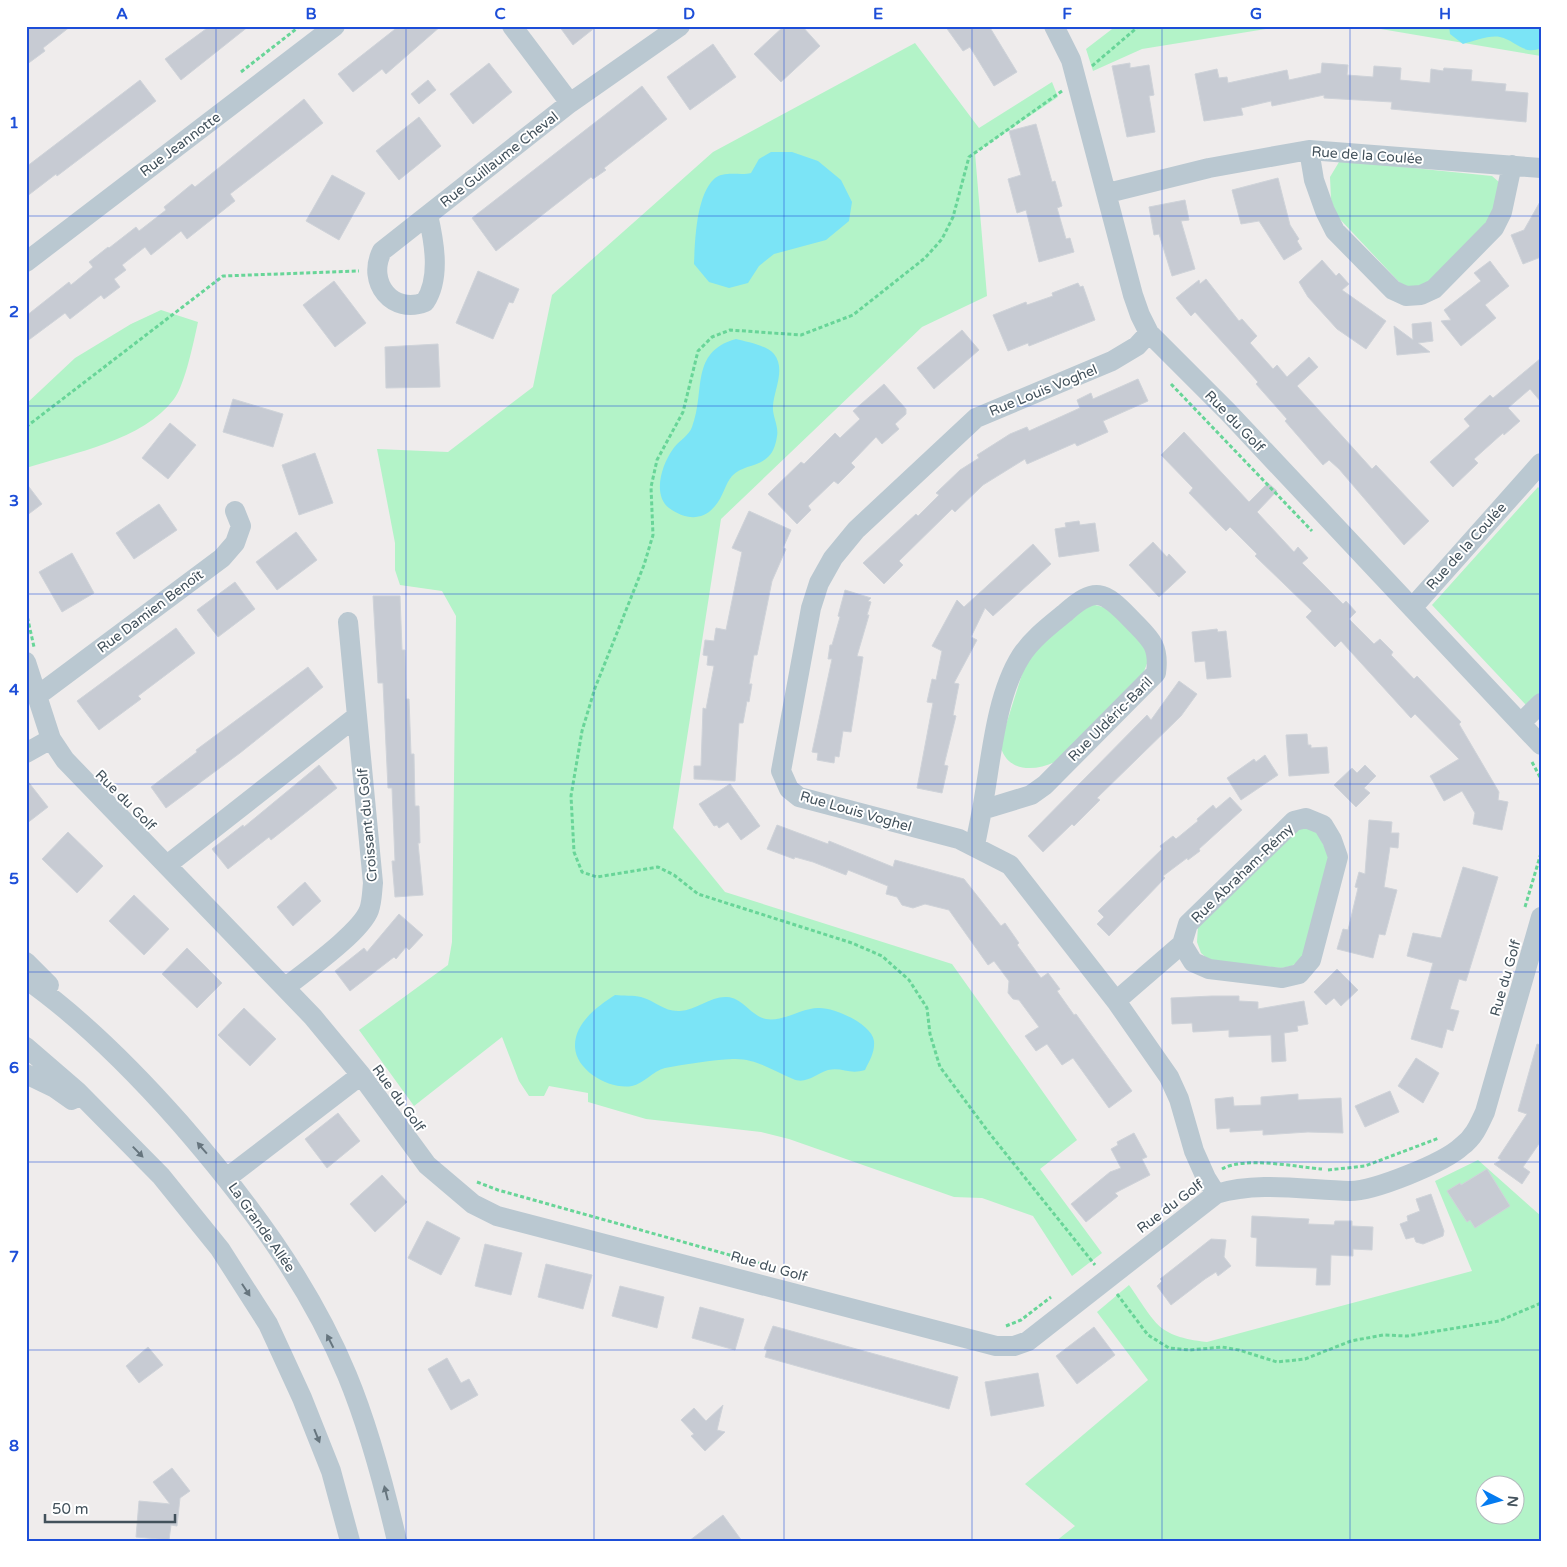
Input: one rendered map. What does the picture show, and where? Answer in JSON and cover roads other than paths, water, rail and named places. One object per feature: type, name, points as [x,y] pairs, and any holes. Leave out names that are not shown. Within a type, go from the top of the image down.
[{"type":"street","name":"Rue Jeannotte","points":[[26,262],[335,26]]},
{"type":"street","name":"Rue Guillaume Cheval","points":[[512,26],[570,103]]},
{"type":"street","name":"Rue Guillaume Cheval","points":[[428,215],[432,231],[433,285],[425,302],[416,305],[394,300],[382,289],[376,271],[382,251],[570,103],[680,26]]},
{"type":"street","name":"Rue du Golf","points":[[1054,26],[1071,60],[1108,194],[1133,295],[1140,315],[1150,333],[1228,412],[1541,745]]},
{"type":"street","name":"Rue de la Coulée","points":[[1108,194],[1209,168],[1309,150],[1541,168]]},
{"type":"street","points":[[1309,150],[1324,210],[1336,231],[1393,290],[1406,296],[1421,295],[1434,289],[1494,228],[1506,197],[1512,165]]},
{"type":"street","name":"Rue Louis Voghel","points":[[1150,333],[1137,346],[1112,361],[976,418],[856,530],[833,558],[814,600],[781,771],[788,789],[799,798],[975,845],[1010,865],[1116,1001],[1169,1077],[1211,1186]]},
{"type":"street","name":"Rue de la Coulée","points":[[1412,608],[1541,463]]},
{"type":"street","name":"Rue Damien Benoît","points":[[37,696],[222,558],[235,543],[241,526],[235,511]]},
{"type":"street","name":"Rue Uldéric-Baril","points":[[975,845],[1002,702],[1021,656],[1033,640],[1087,597],[1100,595],[1111,599],[1153,642],[1157,651],[1156,673],[1045,785],[1031,795],[982,810]]},
{"type":"street","name":"Croissant du Golf","points":[[286,987],[360,926],[368,911],[373,883],[348,622]]},
{"type":"street","name":"Rue du Golf","points":[[30,656],[37,696],[51,739],[66,760],[286,987],[361,1075],[427,1165],[466,1198],[497,1216],[996,1346],[1014,1346],[1028,1341],[1101,1272],[1211,1186],[1351,1191],[1373,1188],[1450,1156],[1464,1145],[1476,1132],[1486,1112],[1533,914]]},
{"type":"street","points":[[1521,723],[1541,703]]},
{"type":"street","points":[[167,865],[357,716]]},
{"type":"street","points":[[26,753],[51,739]]},
{"type":"street","name":"Rue Abraham-Rémy","points":[[1116,1001],[1182,944],[1188,924],[1294,821],[1306,818],[1323,825],[1332,840],[1338,857],[1311,960],[1299,974],[1282,978],[1209,969],[1193,962],[1182,944]]},
{"type":"street","points":[[26,962],[135,1072]]},
{"type":"street","name":"La Grande Allée","points":[[26,979],[47,994],[135,1072],[228,1177],[300,1282],[346,1374],[381,1474],[398,1541]]},
{"type":"street","points":[[26,1047],[77,1091],[122,1135],[161,1176],[220,1249],[268,1324],[302,1398],[331,1471],[350,1541]]},
{"type":"street","points":[[26,1074],[55,1088],[122,1135]]},
{"type":"street","points":[[228,1177],[361,1075]]},
{"type":"water","points":[[1449,26],[1541,26],[1541,48],[1535,50],[1525,49],[1500,37],[1491,37],[1463,44],[1450,34]]},
{"type":"water","points":[[771,152],[792,152],[818,161],[841,180],[852,202],[849,221],[826,240],[774,254],[759,266],[748,283],[729,288],[709,282],[694,264],[698,219],[703,196],[718,176],[751,173],[759,159]]},
{"type":"water","points":[[736,339],[766,348],[774,354],[777,360],[779,373],[773,406],[777,432],[775,444],[771,454],[765,460],[736,472],[732,476],[718,502],[710,511],[699,517],[681,515],[669,508],[664,502],[660,488],[662,471],[673,449],[692,427],[705,363],[711,353],[721,345]]},
{"type":"water","points":[[615,995],[641,997],[674,1011],[686,1010],[721,997],[727,997],[738,1000],[766,1019],[779,1019],[812,1009],[825,1008],[860,1023],[872,1035],[874,1049],[865,1070],[855,1072],[838,1069],[828,1070],[802,1081],[757,1063],[733,1059],[665,1068],[636,1085],[614,1085],[605,1082],[588,1071],[581,1064],[575,1047],[578,1030],[588,1016]]}]
